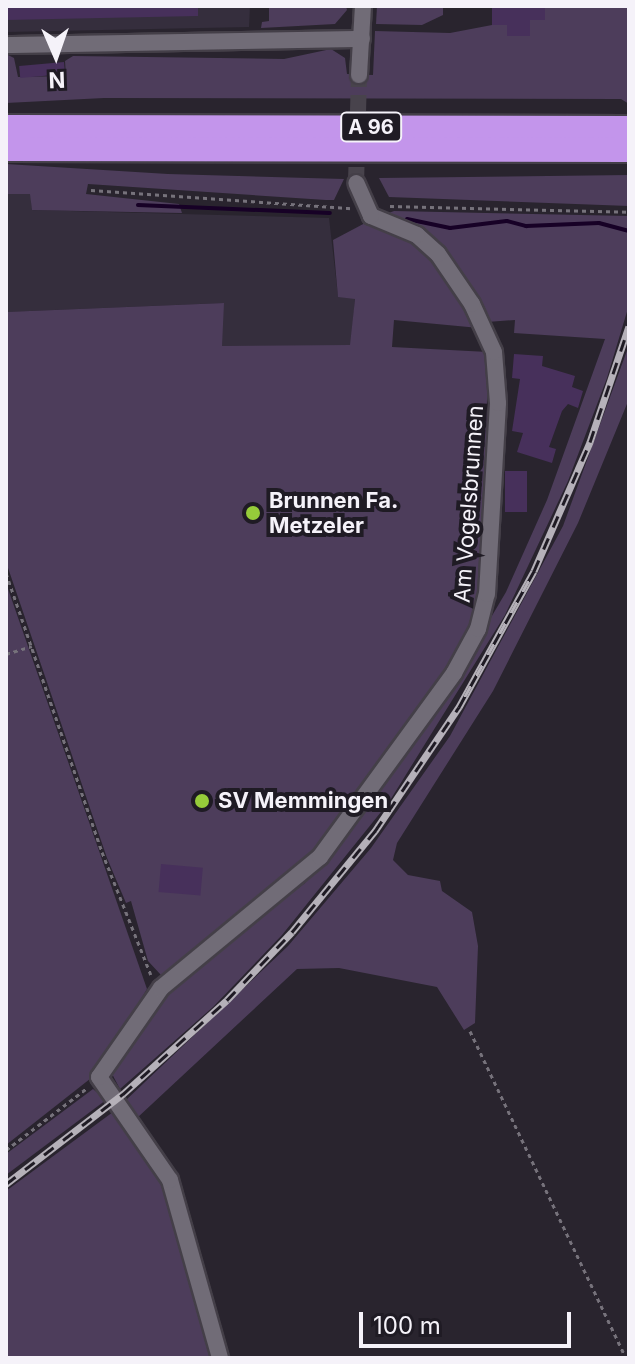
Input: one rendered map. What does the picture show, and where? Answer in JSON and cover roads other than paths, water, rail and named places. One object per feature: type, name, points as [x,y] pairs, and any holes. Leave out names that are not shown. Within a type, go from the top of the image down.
[{"type":"highway","name":"A 96","points":[[6,127],[629,128]]},
{"type":"highway","name":"A 96","points":[[6,149],[629,150]]},
{"type":"street","points":[[359,75],[363,6]]},
{"type":"street","points":[[6,45],[362,39]]},
{"type":"street","name":"Am Vogelsbrunnen","points":[[220,1358],[170,1180],[99,1077],[161,988],[320,857],[431,709],[482,619],[490,566],[496,358],[472,304],[438,254],[417,235],[371,216],[356,183]]},
{"type":"waterway","points":[[138,205],[330,213]]},
{"type":"waterway","points":[[407,219],[450,228],[507,221],[526,226],[599,223],[629,231]]},
{"type":"tunnel","points":[[356,183],[359,75]]},
{"type":"railway","points":[[6,1184],[123,1094],[227,1000],[292,932],[375,831],[459,707],[534,571],[590,442],[629,326]]},
{"type":"place","name":"Brunnen Fa. Metzeler","points":[[253,513]]},
{"type":"place","name":"SV Memmingen","points":[[202,801]]}]
